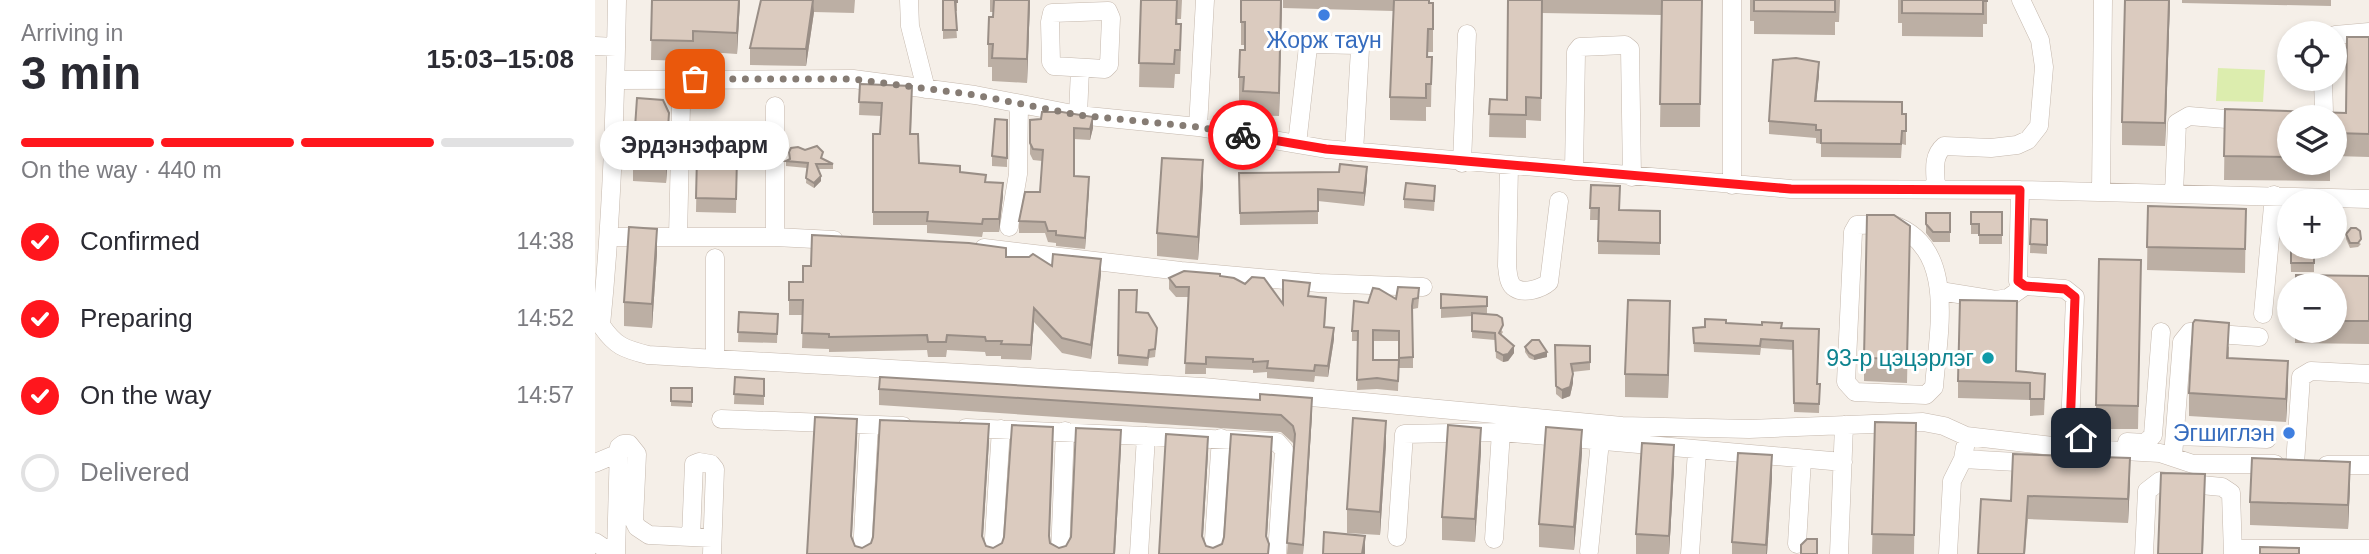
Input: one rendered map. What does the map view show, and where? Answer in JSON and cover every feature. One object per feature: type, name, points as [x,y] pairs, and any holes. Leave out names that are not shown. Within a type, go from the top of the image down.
[{"type":"street","points":[[617,0],[617,79],[610,237],[601,258],[598,325],[612,342],[627,350],[648,355],[1203,387],[1622,426],[1749,429],[1923,422],[1944,426],[1966,436],[2070,448],[2160,453],[2193,464],[2369,465]]},
{"type":"street","points":[[909,0],[910,26],[926,89]]},
{"type":"street","points":[[1198,127],[1205,0]]},
{"type":"street","points":[[1732,0],[1732,185]]},
{"type":"street","points":[[1936,190],[1935,160],[1937,152],[1944,146],[1991,148],[2017,145],[2028,140],[2039,126],[2044,67],[2040,40],[2021,0]]},
{"type":"street","points":[[2101,192],[2103,0]]},
{"type":"street","points":[[1108,11],[1111,18],[1109,65],[1105,69],[1080,69],[1055,66],[1051,62],[1049,22],[1052,13],[1108,11]]},
{"type":"street","points":[[2347,34],[2369,32]]},
{"type":"street","points":[[1462,163],[1467,34]]},
{"type":"street","points":[[1297,144],[1308,47],[1313,44],[1357,45],[1360,49],[1353,152]]},
{"type":"street","points":[[1574,171],[1576,52],[1580,47],[1625,45],[1630,49],[1632,177]]},
{"type":"street","points":[[595,46],[616,47]]},
{"type":"street","points":[[1078,115],[1080,69]]},
{"type":"street","points":[[617,79],[853,79],[1078,115],[1198,127],[1353,152],[1732,185],[1791,189],[2020,190],[2369,199]]},
{"type":"street","points":[[1009,227],[1019,174],[1019,104]]},
{"type":"street","points":[[678,237],[681,106]]},
{"type":"street","points":[[775,106],[775,237]]},
{"type":"street","points":[[2174,193],[2178,123],[2189,116],[2277,123]]},
{"type":"street","points":[[1509,166],[1507,266],[1509,282],[1515,288],[1543,288],[1549,282],[1559,201]]},
{"type":"street","points":[[2020,190],[2018,281],[2025,286],[2065,289],[2075,297],[2070,429],[2074,435],[2087,441],[2146,443],[2151,440],[2161,332]]},
{"type":"street","points":[[2263,314],[2274,195]]},
{"type":"street","points":[[1891,224],[1909,230],[1932,258],[1940,291],[1934,387],[1926,395],[1856,392],[1846,382],[1851,240],[1857,226],[1891,224]]},
{"type":"street","points":[[610,237],[848,240]]},
{"type":"street","points":[[970,247],[1319,283],[1423,287]]},
{"type":"street","points":[[715,258],[715,359]]},
{"type":"street","points":[[1940,291],[1996,300],[2008,298],[2025,286]]},
{"type":"street","points":[[2173,456],[2182,342],[2185,335],[2190,332],[2259,337]]},
{"type":"street","points":[[2295,464],[2301,377],[2311,371],[2369,374]]},
{"type":"street","points":[[721,419],[922,426]]},
{"type":"street","points":[[862,554],[869,425]]},
{"type":"street","points":[[1839,554],[1844,425]]},
{"type":"street","points":[[948,427],[1277,442],[1284,450],[1277,554]]},
{"type":"street","points":[[993,554],[1001,429]]},
{"type":"street","points":[[1060,554],[1065,431]]},
{"type":"street","points":[[1397,537],[1404,434],[1501,432],[1843,462]]},
{"type":"street","points":[[1494,539],[1501,432]]},
{"type":"street","points":[[1139,554],[1146,436]]},
{"type":"street","points":[[1948,554],[1952,481],[1963,459],[1966,436]]},
{"type":"street","points":[[2175,436],[2267,439]]},
{"type":"street","points":[[1213,554],[1221,438]]},
{"type":"street","points":[[1589,551],[1600,441]]},
{"type":"street","points":[[595,542],[615,554],[619,447],[624,444],[629,444],[637,454],[634,521],[637,527],[649,536],[691,537],[712,546],[715,469],[711,464],[694,464],[691,537]]},
{"type":"street","points":[[1690,554],[1697,451]]},
{"type":"street","points":[[595,463],[619,453]]},
{"type":"street","points":[[1797,544],[1802,459]]},
{"type":"street","points":[[1963,459],[2091,466]]},
{"type":"street","points":[[2144,554],[2147,491],[2160,481],[2222,487],[2231,493],[2233,552],[2369,549]]},
{"type":"green space","points":[[2218,68],[2265,70],[2263,102],[2216,101]]},
{"type":"building","points":[[652,0],[739,0],[737,33],[693,31],[693,41],[651,40]]},
{"type":"building","points":[[761,0],[813,0],[806,49],[750,48]]},
{"type":"building","points":[[943,0],[957,0],[957,30],[943,30]]},
{"type":"building","points":[[994,0],[1029,0],[1027,59],[992,58],[993,44],[988,44],[989,17],[993,17]]},
{"type":"building","points":[[1141,0],[1177,0],[1176,24],[1181,24],[1180,50],[1175,50],[1174,64],[1139,63]]},
{"type":"building","points":[[1241,0],[1281,0],[1279,93],[1243,91],[1244,77],[1239,77],[1240,50],[1245,50],[1245,22],[1241,22]]},
{"type":"building","points":[[1394,0],[1429,0],[1429,3],[1433,3],[1433,29],[1428,29],[1427,57],[1432,57],[1431,84],[1426,84],[1426,98],[1390,97]]},
{"type":"building","points":[[1508,0],[1542,0],[1541,98],[1526,97],[1526,115],[1489,114],[1490,99],[1507,100]]},
{"type":"building","points":[[1662,0],[1702,0],[1700,104],[1660,104]]},
{"type":"building","points":[[1754,0],[1835,0],[1835,12],[1754,11]]},
{"type":"building","points":[[1902,0],[1987,1],[1983,1],[1983,14],[1902,13]]},
{"type":"building","points":[[2125,0],[2169,0],[2165,123],[2122,122]]},
{"type":"building","points":[[2347,37],[2369,37],[2369,134],[2347,133]]},
{"type":"building","points":[[1796,58],[1819,62],[1815,101],[1902,102],[1902,114],[1906,114],[1906,131],[1902,131],[1901,144],[1821,143],[1821,130],[1816,130],[1816,125],[1769,121],[1773,60]]},
{"type":"building","points":[[860,84],[912,86],[910,134],[918,134],[919,163],[960,166],[960,172],[986,175],[985,182],[1003,183],[999,219],[983,219],[982,224],[927,221],[928,212],[873,212],[873,134],[880,134],[882,103],[859,102]]},
{"type":"building","points":[[637,98],[663,100],[669,113],[666,159],[633,157]]},
{"type":"building","points":[[2225,109],[2277,111],[2277,157],[2224,156]]},
{"type":"building","points":[[1042,112],[1093,117],[1090,129],[1074,128],[1074,176],[1089,177],[1085,238],[1056,235],[1056,231],[1048,231],[1045,222],[1019,221],[1025,192],[1040,192],[1043,150],[1033,149],[1030,143],[1030,120],[1041,119]]},
{"type":"building","points":[[995,119],[1007,120],[1007,158],[992,156]]},
{"type":"building","points":[[762,124],[764,136],[759,138],[754,137],[750,131],[752,126]]},
{"type":"building","points":[[817,146],[823,152],[821,158],[833,164],[816,164],[821,176],[814,183],[806,178],[808,163],[786,161],[790,159],[791,148],[805,150]]},
{"type":"building","points":[[697,157],[737,158],[736,199],[696,198]]},
{"type":"building","points":[[1162,158],[1203,160],[1198,237],[1157,233]]},
{"type":"building","points":[[1340,164],[1367,167],[1364,193],[1318,189],[1318,211],[1240,213],[1239,173],[1339,172]]},
{"type":"building","points":[[1406,183],[1435,186],[1434,201],[1404,199]]},
{"type":"building","points":[[1591,185],[1620,186],[1619,210],[1660,211],[1660,243],[1598,241],[1599,208],[1590,208]]},
{"type":"building","points":[[2148,206],[2246,209],[2245,249],[2147,247]]},
{"type":"building","points":[[1971,212],[2002,212],[2002,235],[1979,235],[1979,224],[1971,224]]},
{"type":"building","points":[[1926,213],[1950,213],[1950,232],[1933,232],[1926,224]]},
{"type":"building","points":[[1867,215],[1894,215],[1910,226],[1907,359],[1864,358]]},
{"type":"building","points":[[2031,219],[2047,220],[2047,245],[2030,244]]},
{"type":"building","points":[[629,227],[657,229],[652,304],[624,302]]},
{"type":"building","points":[[2351,228],[2356,228],[2360,231],[2361,239],[2358,243],[2350,243],[2347,233]]},
{"type":"building","points":[[812,235],[969,243],[1006,248],[1006,257],[1029,257],[1033,254],[1052,266],[1053,254],[1101,259],[1091,345],[1062,338],[1034,308],[1031,345],[1001,344],[1002,341],[986,341],[985,337],[947,335],[946,342],[928,342],[927,335],[829,337],[829,334],[802,333],[803,300],[789,300],[789,282],[803,282],[803,266],[811,266]]},
{"type":"building","points":[[2099,259],[2141,260],[2138,406],[2096,405]]},
{"type":"building","points":[[2291,259],[2314,259],[2314,263],[2291,263]]},
{"type":"building","points":[[1184,271],[1220,274],[1245,284],[1252,277],[1264,278],[1283,304],[1283,280],[1310,283],[1308,296],[1326,298],[1324,327],[1334,328],[1328,366],[1315,365],[1314,371],[1267,368],[1268,361],[1206,357],[1206,364],[1185,363],[1189,287],[1176,287],[1169,278]]},
{"type":"building","points":[[2347,276],[2369,276],[2369,321],[2347,321]]},
{"type":"building","points":[[1398,287],[1419,288],[1418,298],[1413,299],[1412,306],[1413,357],[1399,358],[1399,331],[1373,330],[1373,360],[1399,360],[1398,381],[1377,378],[1357,380],[1358,331],[1352,331],[1354,301],[1368,303],[1373,288],[1396,299]]},
{"type":"building","points":[[1119,290],[1137,290],[1136,312],[1148,313],[1157,328],[1155,349],[1149,350],[1148,358],[1118,355]]},
{"type":"building","points":[[1441,294],[1487,297],[1487,306],[1441,308]]},
{"type":"building","points":[[1628,300],[1670,301],[1668,375],[1625,374]]},
{"type":"building","name":"93-р цэцэрлэг","points":[[1960,300],[2017,301],[2016,371],[2045,374],[2044,399],[2030,399],[2030,383],[1958,381]]},
{"type":"building","points":[[739,312],[778,314],[777,334],[738,332]]},
{"type":"building","points":[[1472,313],[1497,315],[1502,318],[1503,325],[1499,333],[1514,346],[1508,354],[1503,355],[1496,351],[1495,333],[1472,331]]},
{"type":"building","points":[[1705,319],[1762,325],[1762,322],[1782,323],[1781,328],[1819,329],[1819,404],[1794,403],[1793,341],[1761,339],[1760,346],[1694,343],[1693,328],[1705,327]]},
{"type":"building","points":[[2195,320],[2229,323],[2227,358],[2288,361],[2286,399],[2189,393]]},
{"type":"building","points":[[1532,340],[1539,340],[1547,352],[1534,356],[1529,353],[1525,347]]},
{"type":"building","points":[[1555,345],[1590,346],[1590,362],[1571,364],[1573,374],[1570,387],[1562,390],[1556,386]]},
{"type":"building","points":[[735,377],[764,379],[764,396],[734,394]]},
{"type":"building","points":[[880,377],[1260,400],[1260,394],[1312,398],[1303,545],[1287,543],[1295,434],[1293,426],[1281,415],[879,389]]},
{"type":"building","points":[[671,388],[692,388],[692,402],[671,401]]},
{"type":"building","points":[[815,417],[857,419],[851,536],[855,546],[862,548],[871,543],[873,537],[880,420],[989,424],[982,536],[986,546],[993,548],[1002,543],[1004,537],[1012,425],[1053,427],[1049,536],[1050,543],[1059,548],[1066,546],[1071,537],[1076,428],[1121,430],[1114,554],[807,554]]},
{"type":"building","points":[[1353,418],[1386,421],[1380,512],[1347,509]]},
{"type":"building","points":[[1875,422],[1916,423],[1914,535],[1872,534]]},
{"type":"building","points":[[1448,425],[1481,428],[1475,519],[1442,517]]},
{"type":"building","points":[[1546,427],[1582,430],[1574,527],[1539,524]]},
{"type":"building","points":[[1166,434],[1208,437],[1202,536],[1206,546],[1213,548],[1222,544],[1224,537],[1231,434],[1272,437],[1266,536],[1268,554],[1159,554]]},
{"type":"building","points":[[1642,443],[1674,445],[1669,536],[1636,534]]},
{"type":"building","points":[[1738,453],[1772,455],[1766,545],[1732,542]]},
{"type":"building","points":[[2013,454],[2130,458],[2128,499],[2028,496],[2024,554],[1978,554],[1981,499],[2011,501]]},
{"type":"building","points":[[2252,458],[2350,462],[2348,505],[2250,502]]},
{"type":"building","points":[[2161,473],[2205,474],[2202,554],[2158,554]]},
{"type":"building","points":[[1324,532],[1365,536],[1362,554],[1323,554]]},
{"type":"building","points":[[1807,539],[1817,539],[1817,554],[1801,554],[1801,545]]},
{"type":"building","points":[[2260,547],[2299,548],[2299,554],[2260,554]]},
{"type":"way so far","points":[[695,79],[853,79],[975,95],[1078,115],[1198,127],[1243,135]]},
{"type":"place","name":"Жорж таун","points":[[1324,15]]},
{"type":"place","name":"Эрдэнэфарм","points":[[695,79]]},
{"type":"place","name":"93-р цэцэрлэг","points":[[1988,358]]},
{"type":"place","name":"Эгшиглэн","points":[[2289,433]]},
{"type":"route","points":[[1243,135],[1326,149],[1462,163],[1791,189],[2020,190],[2018,281],[2025,286],[2065,289],[2075,297],[2070,429],[2074,435],[2081,438]]}]
